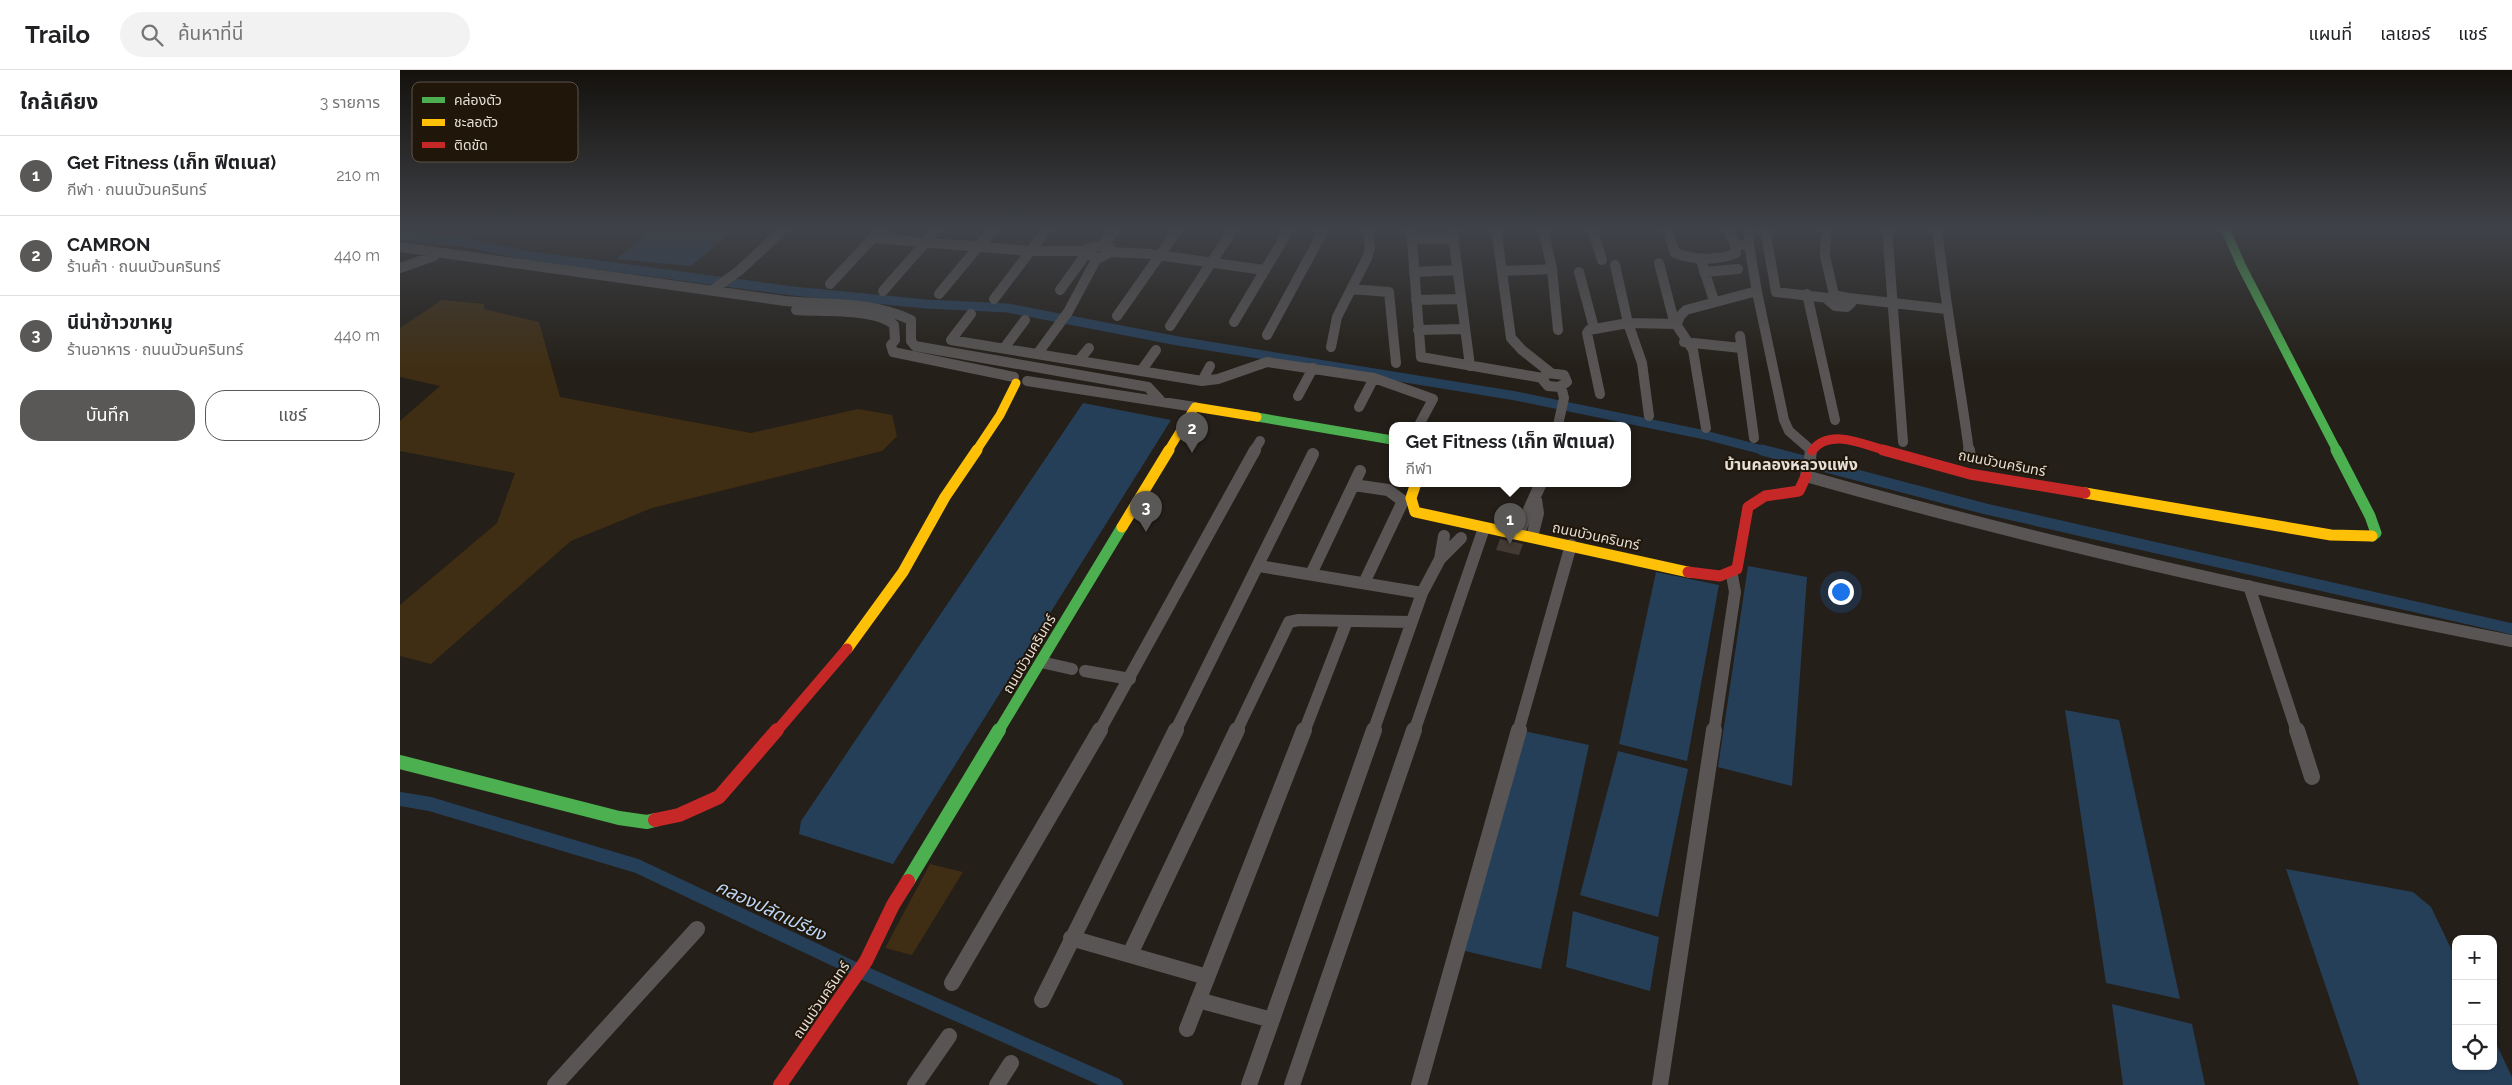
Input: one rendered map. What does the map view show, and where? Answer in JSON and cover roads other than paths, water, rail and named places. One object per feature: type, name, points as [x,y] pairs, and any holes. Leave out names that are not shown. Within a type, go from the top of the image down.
[{"type":"street","points":[[575,275],[803,311],[874,315],[890,321],[894,325],[895,340],[891,345],[893,352],[928,361],[1019,381],[1160,400],[1389,439]]},
{"type":"street","points":[[633,275],[720,285],[798,303],[839,303],[890,310],[911,320],[913,328],[910,340],[911,344],[915,346],[1097,377],[1106,386],[1119,388],[1136,384],[1148,387],[1160,400]]},
{"type":"street","points":[[720,285],[731,275]]},
{"type":"street","points":[[830,284],[838,275]]},
{"type":"street","points":[[883,291],[897,275]]},
{"type":"street","points":[[939,294],[955,275]]},
{"type":"street","points":[[994,299],[1012,275]]},
{"type":"street","points":[[1060,290],[1070,275]]},
{"type":"street","points":[[1038,353],[1068,312],[1088,275]]},
{"type":"street","points":[[1117,316],[1146,275]]},
{"type":"street","points":[[1170,326],[1203,275]]},
{"type":"street","points":[[1234,322],[1261,275]]},
{"type":"street","points":[[1267,335],[1299,275]]},
{"type":"street","points":[[1332,347],[1337,317],[1357,275]]},
{"type":"street","points":[[1414,275],[1421,357],[1470,366],[1547,375],[1559,373],[1566,378],[1567,382],[1561,386],[1564,398],[1559,422]]},
{"type":"street","points":[[1459,275],[1470,366]]},
{"type":"street","points":[[1504,275],[1511,338],[1547,375]]},
{"type":"street","points":[[1553,275],[1558,330]]},
{"type":"street","points":[[1580,275],[1594,328]]},
{"type":"street","points":[[1617,275],[1628,324],[1642,363],[1649,416]]},
{"type":"street","points":[[1663,275],[1684,342],[1693,350],[1706,428]]},
{"type":"street","points":[[1705,275],[1714,301]]},
{"type":"street","points":[[1660,1085],[1735,592],[1732,575],[1737,569],[1748,507],[1753,500],[1771,494],[1799,491],[1807,474],[1811,455],[1789,431],[1784,420],[1754,275]]},
{"type":"street","points":[[1773,275],[1775,290],[1831,296]]},
{"type":"street","points":[[1828,275],[1831,296],[1830,303],[1841,307],[1851,305],[1849,298],[1946,309]]},
{"type":"street","points":[[1890,275],[1903,442]]},
{"type":"street","points":[[1942,275],[1970,458]]},
{"type":"street","name":"ถนนบัวนครินทร์","points":[[1811,455],[1816,444],[1828,438],[1848,440],[1970,474],[2331,535],[2370,537],[2376,533],[2370,516],[2246,275]]},
{"type":"street","points":[[1351,289],[1389,292],[1392,298],[1396,363]]},
{"type":"street","points":[[1677,324],[1680,316],[1686,310],[1757,291]]},
{"type":"street","points":[[1807,294],[1835,420]]},
{"type":"street","points":[[1416,300],[1461,299]]},
{"type":"street","points":[[971,314],[951,340],[1202,381],[1216,380],[1250,366],[1267,362],[1374,378],[1431,396],[1433,400],[1421,422]]},
{"type":"street","points":[[1005,348],[1025,320]]},
{"type":"street","points":[[1600,394],[1587,333],[1594,328],[1628,324],[1677,324]]},
{"type":"street","points":[[1418,330],[1465,329]]},
{"type":"street","points":[[1740,336],[1754,438]]},
{"type":"street","points":[[1684,342],[1742,348]]},
{"type":"street","points":[[1079,360],[1089,348]]},
{"type":"street","points":[[1141,371],[1156,350]]},
{"type":"street","points":[[1202,381],[1210,366]]},
{"type":"street","points":[[1298,396],[1313,368]]},
{"type":"street","points":[[1359,407],[1374,378]]},
{"type":"street","points":[[400,762],[619,818],[647,822],[679,815],[719,796],[851,644],[897,580],[946,498],[1000,415],[1019,381]]},
{"type":"street","name":"ถนนบัวนครินทร์","points":[[780,1085],[839,1004],[866,961],[893,905],[1041,662],[1160,460],[1196,407]]},
{"type":"street","points":[[952,983],[1130,679],[1260,442]]},
{"type":"street","points":[[1042,1000],[1071,938],[1259,566],[1313,454]]},
{"type":"street","points":[[1311,574],[1360,471]]},
{"type":"street","points":[[1807,474],[2002,528],[2382,616],[2512,641]]},
{"type":"street","points":[[1354,485],[1394,491],[1400,495],[1403,501],[1364,583]]},
{"type":"street","name":"ถนนบัวนครินทร์","points":[[1414,487],[1410,494],[1410,502],[1415,512],[1447,529],[1463,532],[1484,528],[1700,574],[1723,577],[1732,575]]},
{"type":"street","points":[[1518,534],[1525,516],[1536,500],[1540,487]]},
{"type":"street","points":[[1532,537],[1538,519],[1536,500]]},
{"type":"street","points":[[1292,1085],[1484,528]]},
{"type":"street","points":[[1440,559],[1447,529]]},
{"type":"street","points":[[1249,1085],[1422,593],[1440,559],[1463,532]]},
{"type":"street","points":[[1419,1085],[1571,546]]},
{"type":"street","points":[[1259,566],[1422,593]]},
{"type":"street","points":[[2249,586],[2312,777]]},
{"type":"street","points":[[1130,954],[1283,631],[1289,622],[1299,620],[1411,622]]},
{"type":"street","points":[[1188,1029],[1206,977],[1347,621]]},
{"type":"street","points":[[1041,662],[1130,679]]},
{"type":"street","points":[[555,1085],[697,928]]},
{"type":"street","points":[[1071,938],[1206,977]]},
{"type":"street","points":[[1198,1000],[1272,1020]]},
{"type":"street","points":[[915,1085],[949,1036]]},
{"type":"street","points":[[996,1085],[1011,1063]]},
{"type":"water","points":[[1083,403],[1171,420],[893,864],[799,834],[801,821]]},
{"type":"water","points":[[1748,566],[1807,577],[1792,786],[1718,767]]},
{"type":"water","points":[[1656,572],[1719,585],[1687,761],[1619,744]]},
{"type":"water","points":[[2065,710],[2119,720],[2180,999],[2106,983]]},
{"type":"water","points":[[1519,730],[1589,745],[1541,969],[1461,950]]},
{"type":"water","points":[[1618,751],[1688,769],[1658,917],[1580,895]]},
{"type":"water","points":[[2286,869],[2413,892],[2431,907],[2452,951],[2452,1070],[2497,1070],[2497,1045],[2512,1077],[2512,1085],[2359,1085]]},
{"type":"water","points":[[1573,911],[1659,937],[1650,991],[1566,967]]},
{"type":"water","points":[[2112,1004],[2192,1024],[2205,1085],[2123,1085]]},
{"type":"waterway","points":[[677,275],[793,291],[926,304],[1008,308],[1178,341],[1516,396],[1705,435],[1766,451]]},
{"type":"waterway","points":[[1762,450],[1986,509],[2512,629]]},
{"type":"waterway","name":"คลองปลัดเปรียง","points":[[400,799],[430,804],[637,866],[855,969],[1116,1085]]},
{"type":"place","name":"CAMRON","points":[[1192,453]]},
{"type":"place","name":"นีน่าข้าวขาหมู","points":[[1146,532]]},
{"type":"place","name":"Get Fitness (เก็ท ฟิตเนส)","points":[[1510,544]]},
{"type":"district","name":"บ้านคลองหลวงแพ่ง","points":[[1791,464]]}]
